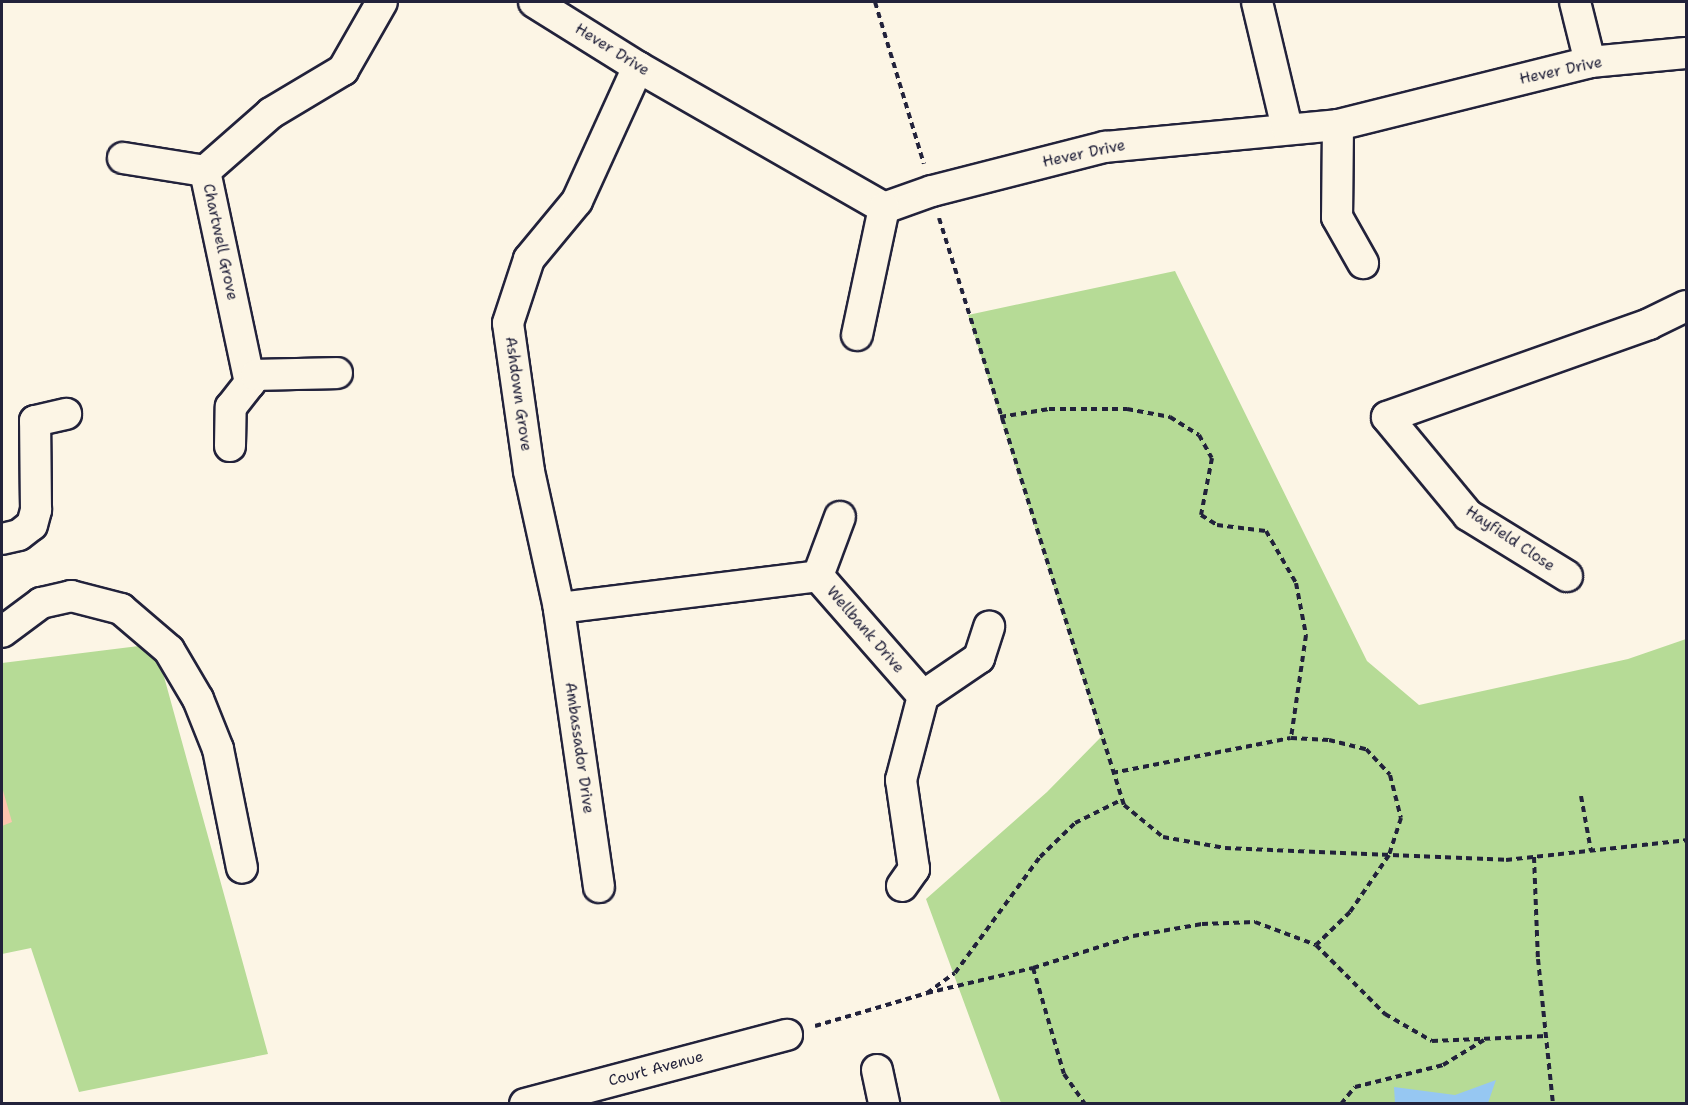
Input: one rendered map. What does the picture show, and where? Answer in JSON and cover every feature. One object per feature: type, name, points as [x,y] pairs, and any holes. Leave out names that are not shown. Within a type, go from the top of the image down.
[{"type":"street","name":"Chartwell Grove","points":[[250,383],[205,171],[271,113],[343,70],[382,2]]},
{"type":"street","name":"Hever Drive","points":[[534,2],[638,67],[884,208],[932,191],[1105,147],[1287,128],[1338,125],[1590,62],[1686,53]]},
{"type":"street","points":[[1257,2],[1287,128]]},
{"type":"street","points":[[1575,2],[1590,62]]},
{"type":"street","name":"Ashdown Grove","points":[[559,608],[529,471],[508,323],[529,259],[577,201],[638,67]]},
{"type":"street","points":[[1338,125],[1337,217],[1363,263]]},
{"type":"street","points":[[123,158],[205,171]]},
{"type":"street","points":[[857,335],[884,208]]},
{"type":"street","name":"Hayfield Close","points":[[1567,576],[1468,514],[1387,417],[1650,324],[1686,306]]},
{"type":"street","points":[[230,446],[231,407],[256,375],[337,373]]},
{"type":"street","points":[[2,539],[19,535],[32,525],[36,510],[34,421],[66,414]]},
{"type":"street","points":[[818,576],[840,517]]},
{"type":"street","name":"Wellbank Drive","points":[[559,608],[818,576],[923,696]]},
{"type":"street","points":[[2,632],[41,603],[71,596],[121,609],[169,650],[198,699],[218,749],[242,868]]},
{"type":"street","name":"Ambassador Drive","points":[[559,608],[599,887]]},
{"type":"street","points":[[902,886],[914,869],[901,780],[923,696],[979,658],[989,627]]},
{"type":"street","name":"Court Avenue","points":[[525,1104],[787,1035]]},
{"type":"street","points":[[877,1071],[884,1104]]},
{"type":"path","points":[[875,2],[1000,417],[1120,800],[1163,837],[1225,848],[1389,855],[1534,857],[1686,840]]},
{"type":"path","points":[[1000,417],[1049,409],[1127,409],[1170,417],[1198,435],[1212,458],[1201,515],[1217,525],[1266,531],[1296,583],[1306,635],[1291,738]]},
{"type":"path","points":[[1112,773],[1291,738],[1329,740],[1366,749],[1390,775],[1401,818],[1389,855],[1350,912],[1316,945]]},
{"type":"path","points":[[1581,796],[1591,851]]},
{"type":"path","points":[[927,993],[955,973],[1040,857],[1076,823],[1120,800]]},
{"type":"path","points":[[1534,857],[1553,1104]]},
{"type":"path","points":[[787,1035],[927,993],[1033,968],[1133,936],[1202,924],[1255,922],[1316,945],[1385,1014],[1432,1041],[1546,1036]]},
{"type":"path","points":[[1033,968],[1064,1074],[1085,1104]]},
{"type":"path","points":[[1341,1104],[1354,1087],[1383,1077],[1443,1065],[1486,1038]]},
{"type":"green space","points":[[1175,271],[1367,661],[1419,705],[1628,659],[1686,639],[1686,1103],[1001,1103],[926,899],[1047,792],[1101,737],[968,315]]},
{"type":"green space","points":[[155,644],[268,1054],[79,1092],[31,948],[2,954],[2,663]]},
{"type":"water","points":[[1496,1080],[1488,1103],[1395,1103],[1394,1087],[1455,1095]]},
{"type":"building","points":[[2,787],[12,822],[2,826]]}]
